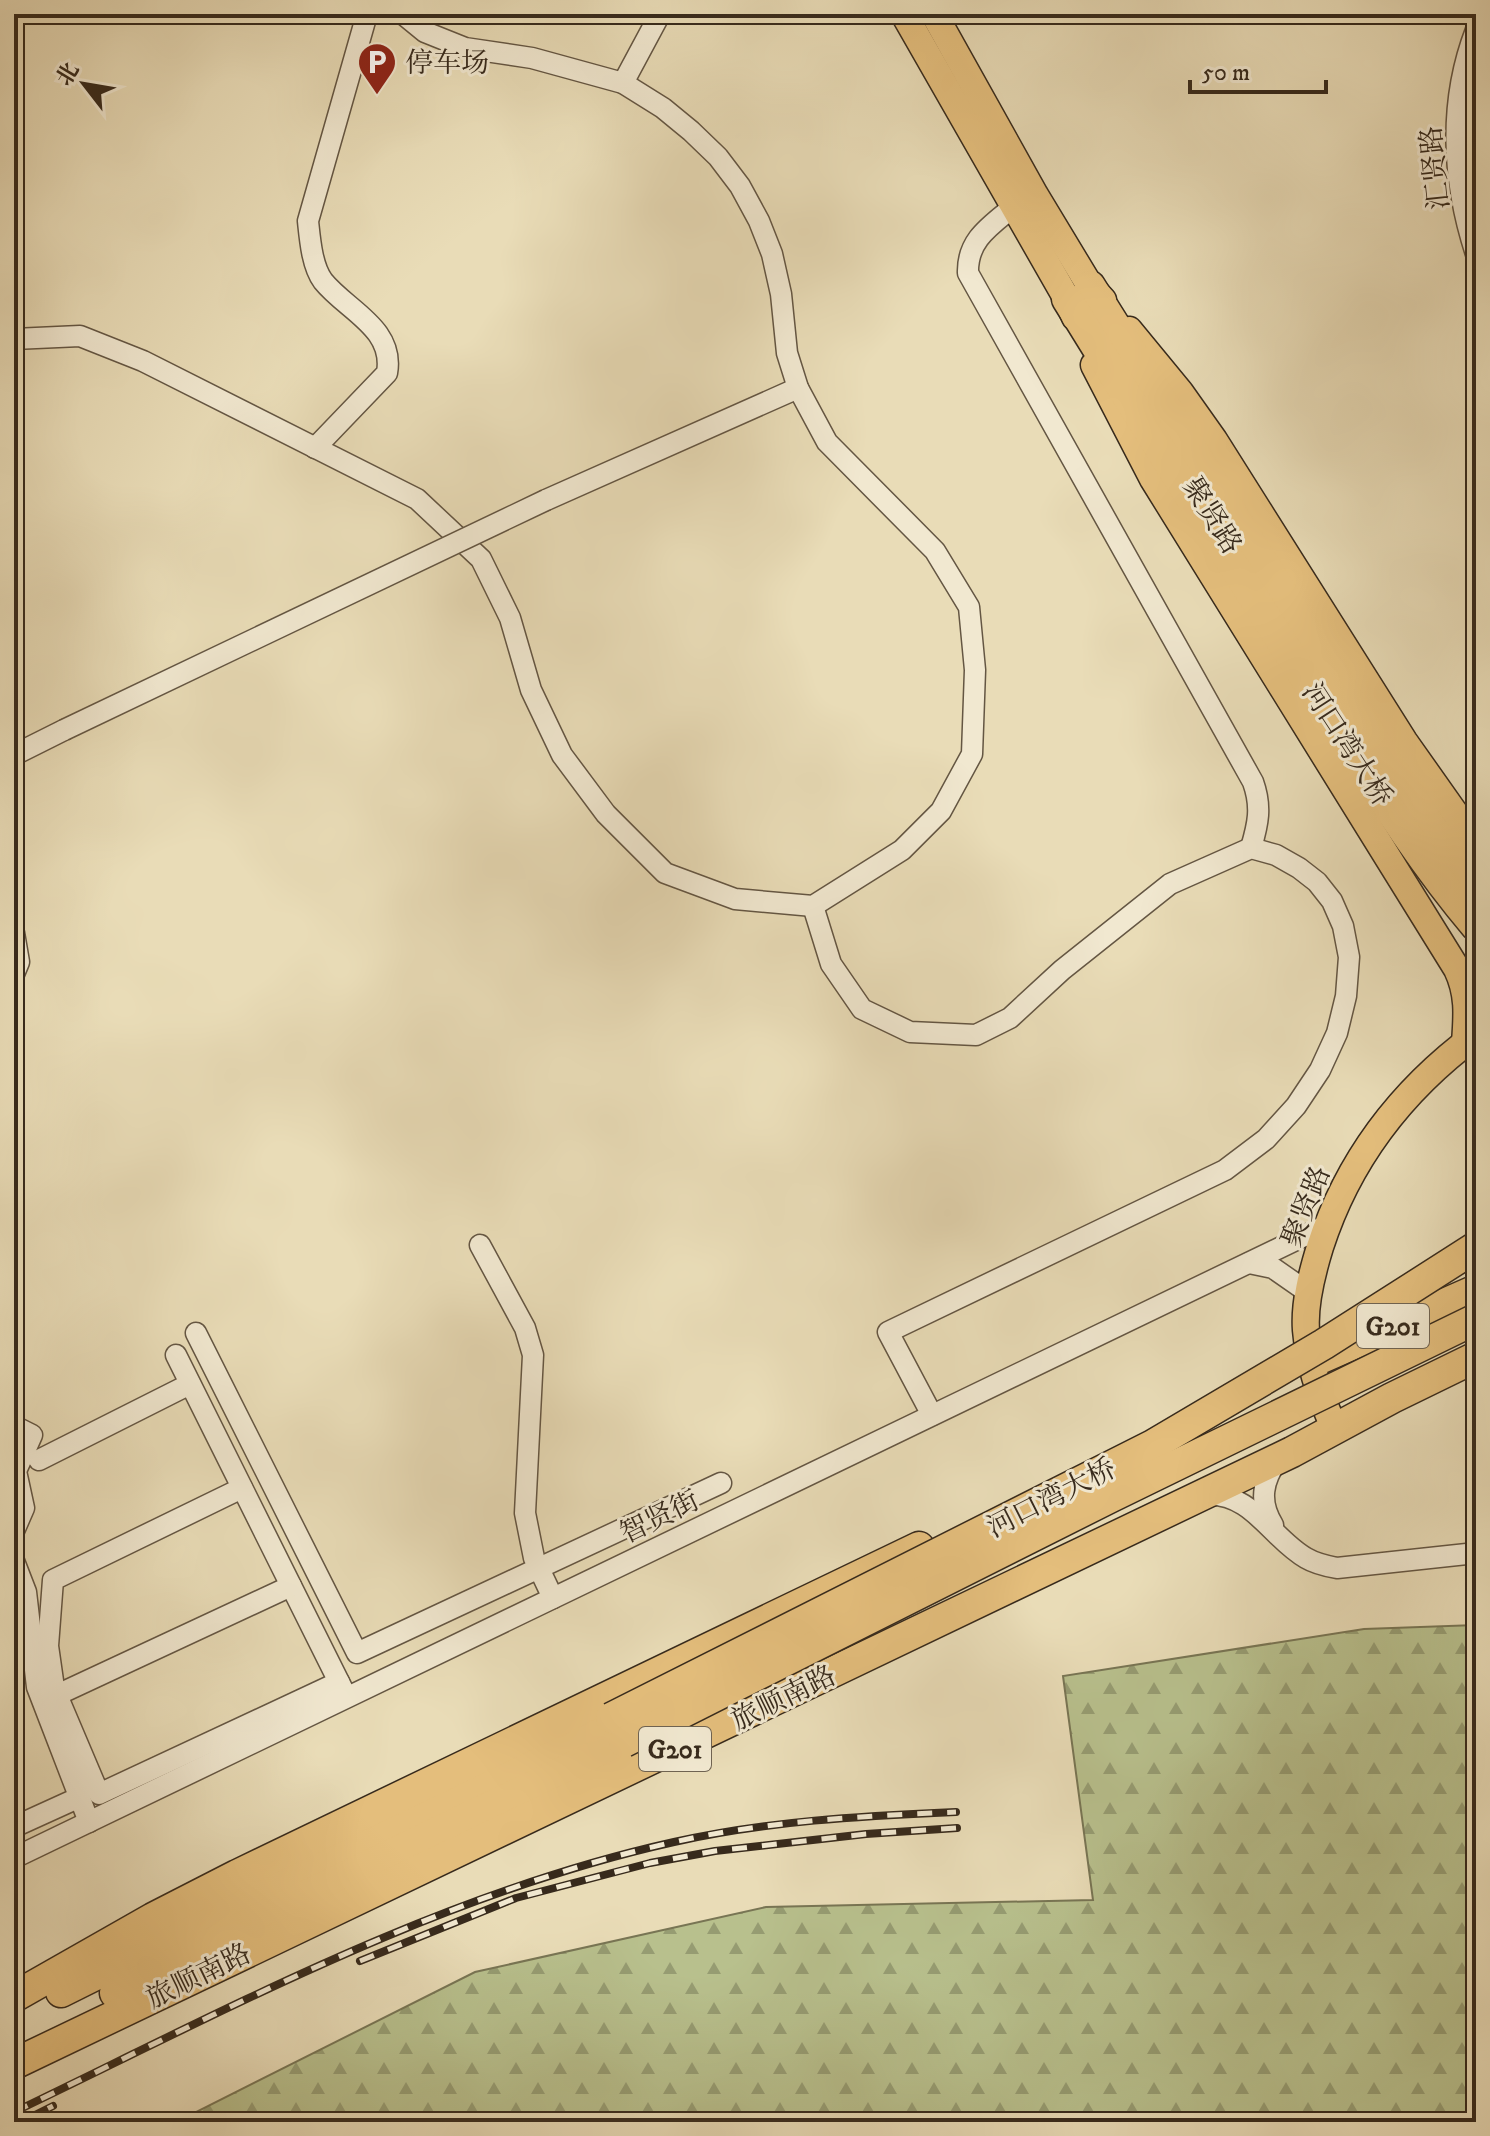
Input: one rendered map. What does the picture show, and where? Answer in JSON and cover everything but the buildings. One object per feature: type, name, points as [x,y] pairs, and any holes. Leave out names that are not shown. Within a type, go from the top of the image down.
[{"type":"highway","name":"河口湾大桥","points":[[1079,293],[1372,760],[1414,846],[1476,926]]},
{"type":"highway","name":"河口湾大桥","points":[[1372,760],[1432,828],[1476,887]]},
{"type":"highway","name":"河口湾大桥","points":[[618,1730],[1153,1445],[1324,1344],[1476,1247]]},
{"type":"highway","name":"G201","points":[[14,1997],[153,1918],[237,1875],[975,1520],[1476,1290]]},
{"type":"highway","name":"河口湾大桥","points":[[618,1730],[1098,1504],[1476,1319]]},
{"type":"highway","name":"G201","points":[[1335,1429],[1476,1357]]},
{"type":"highway","name":"旅顺南路","points":[[14,2064],[1335,1429]]},
{"type":"highway","points":[[14,2016],[618,1730]]},
{"type":"highway","points":[[14,2047],[618,1730]]},
{"type":"main road","name":"聚贤路","points":[[904,14],[1013,207],[1079,293],[1180,392],[1214,440],[1404,741],[1476,843]]},
{"type":"main road","name":"聚贤路","points":[[934,14],[1035,195],[1079,293],[1116,410],[1153,479],[1466,970],[1470,1039],[1415,1088],[1378,1131],[1345,1184],[1327,1225],[1309,1293],[1306,1327],[1310,1364],[1335,1429]]},
{"type":"street","points":[[315,448],[387,373],[390,358],[381,339],[357,310],[322,280],[311,250],[308,221],[367,14]]},
{"type":"street","points":[[14,339],[80,336],[143,361],[417,499],[481,559],[510,618],[531,690],[562,755],[606,814],[665,873],[735,899],[813,906],[902,850],[941,811],[972,754],[975,670],[969,607],[935,551],[827,442],[798,388],[787,353],[781,294],[772,254],[740,186],[718,157],[691,131],[663,108],[623,83],[532,58],[465,48],[425,32],[403,14]]},
{"type":"street","points":[[623,83],[660,14]]},
{"type":"street","name":"汇贤路","points":[[1476,30],[1459,85],[1455,118],[1463,200],[1476,254]]},
{"type":"street","points":[[1013,207],[983,232],[972,246],[967,259],[968,273],[1253,782],[1259,798],[1260,816],[1251,848]]},
{"type":"street","points":[[14,755],[546,500],[798,388]]},
{"type":"street","points":[[813,906],[831,964],[862,1009],[910,1032],[976,1035],[1010,1018],[1062,970],[1170,884],[1251,848],[1276,855],[1317,882],[1332,901],[1343,926],[1349,957],[1346,996],[1337,1033],[1320,1070],[1296,1106],[1266,1139],[1225,1170],[888,1332],[932,1415]]},
{"type":"street","points":[[14,933],[19,962],[14,974]]},
{"type":"street","name":"智贤街","points":[[14,1858],[343,1690],[553,1598],[1327,1225]]},
{"type":"street","points":[[480,1245],[525,1328],[533,1355],[525,1513],[534,1558],[553,1598]]},
{"type":"street","points":[[1249,1263],[1273,1268],[1309,1293]]},
{"type":"street","points":[[196,1333],[357,1653],[721,1483]]},
{"type":"street","points":[[176,1355],[343,1690],[99,1794],[57,1695],[48,1646],[53,1580],[242,1488]]},
{"type":"street","points":[[39,1460],[190,1384]]},
{"type":"street","points":[[14,1426],[32,1435],[16,1471],[24,1508],[14,1531]]},
{"type":"street","points":[[1278,1458],[1267,1474],[1264,1495],[1270,1520],[1279,1535]]},
{"type":"street","points":[[1202,1495],[1219,1494],[1236,1499],[1307,1559],[1337,1568],[1476,1553]]},
{"type":"street","points":[[14,1561],[26,1592],[21,1609],[37,1687],[89,1822]]},
{"type":"street","points":[[57,1695],[291,1586]]},
{"type":"street","points":[[14,1827],[80,1797]]},
{"type":"green space","points":[[1476,1625],[1476,2122],[181,2122],[475,1972],[766,1907],[1093,1900],[1063,1676],[1364,1629]]},
{"type":"railway","points":[[14,2112],[336,1958],[419,1923],[587,1864],[674,1842],[779,1824],[956,1812]]},
{"type":"railway","points":[[360,1961],[516,1898],[650,1863],[715,1851],[866,1834],[957,1828]]},
{"type":"railway","points":[[21,2122],[53,2106]]},
{"type":"place","name":"停车场","points":[[377,96]]}]
